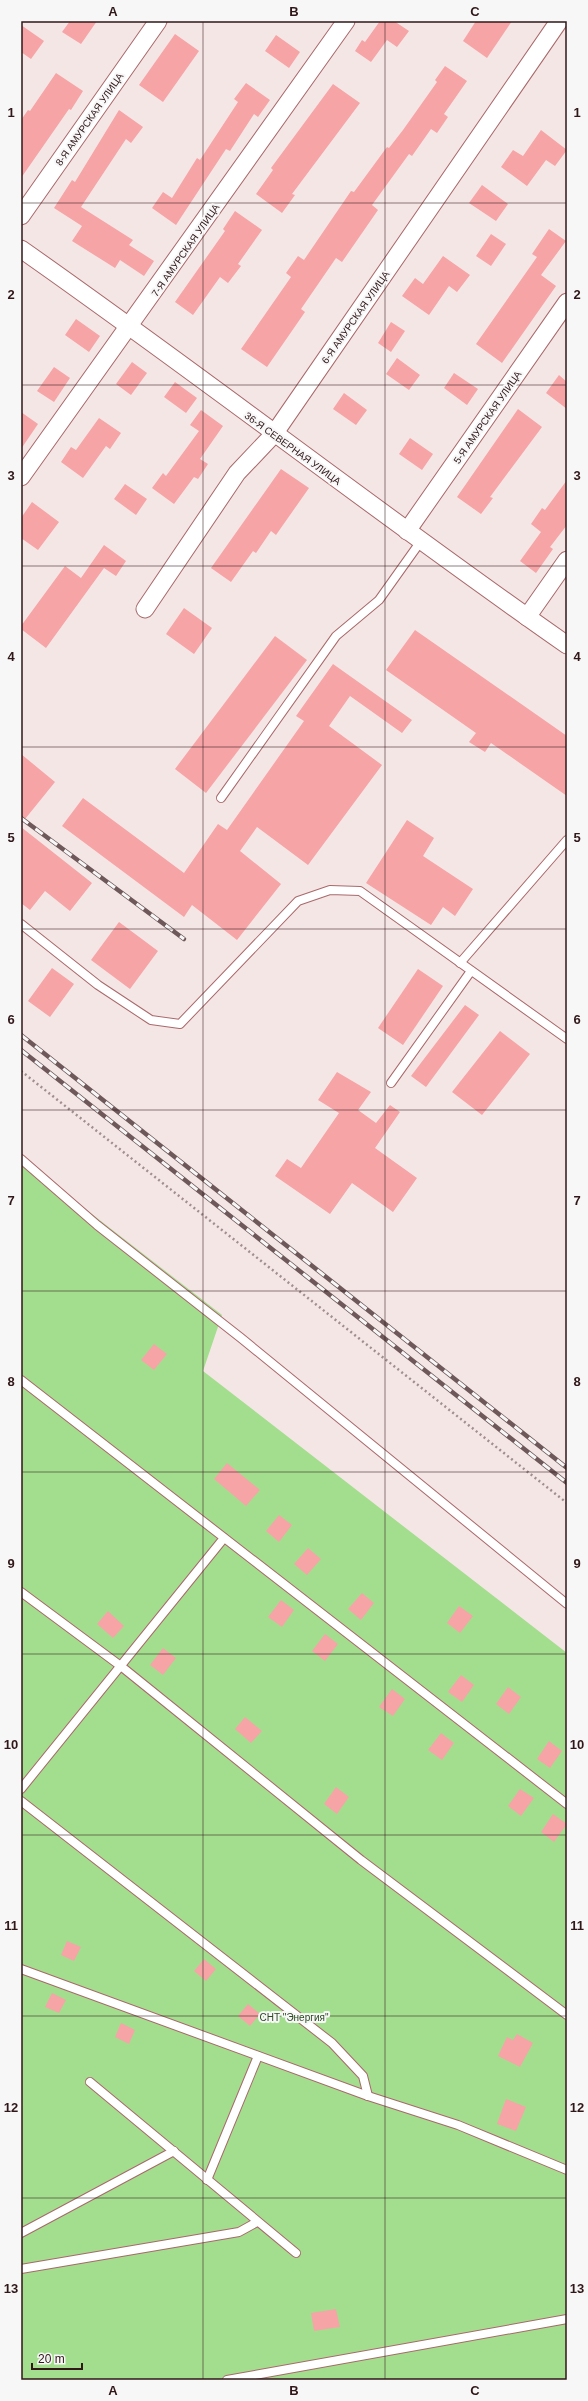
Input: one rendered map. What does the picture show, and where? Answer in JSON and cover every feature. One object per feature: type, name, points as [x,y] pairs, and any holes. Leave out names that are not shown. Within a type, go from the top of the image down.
[{"type":"street","name":"8-Я АМУРСКАЯ УЛИЦА","points":[[21,216],[158,21]]},
{"type":"street","name":"7-Я АМУРСКАЯ УЛИЦА","points":[[21,477],[131,326],[346,21]]},
{"type":"street","name":"6-Я АМУРСКАЯ УЛИЦА","points":[[145,609],[237,473],[274,434],[559,21]]},
{"type":"street","name":"36-Я СЕВЕРНАЯ УЛИЦА","points":[[21,249],[131,326],[274,434],[567,645]]},
{"type":"street","name":"5-Я АМУРСКАЯ УЛИЦА","points":[[414,536],[567,302]]},
{"type":"street","points":[[527,617],[567,560]]},
{"type":"lane","points":[[221,798],[336,636],[379,600],[414,536]]},
{"type":"lane","points":[[460,963],[567,840]]},
{"type":"lane","points":[[21,924],[98,985],[151,1020],[180,1024],[298,901],[330,890],[360,891],[567,1039]]},
{"type":"lane","points":[[391,1083],[471,971]]},
{"type":"lane","points":[[21,1160],[96,1225],[241,1338],[567,1604]]},
{"type":"lane","points":[[21,1380],[567,1804]]},
{"type":"lane","points":[[21,1789],[122,1667],[224,1538]]},
{"type":"lane","points":[[21,1592],[122,1667],[361,1860],[567,2015]]},
{"type":"lane","points":[[21,1801],[332,2043],[363,2076],[368,2096]]},
{"type":"lane","points":[[21,1969],[368,2096],[458,2125],[567,2170]]},
{"type":"lane","points":[[207,2180],[258,2056]]},
{"type":"lane","points":[[90,2082],[296,2253]]},
{"type":"lane","points":[[21,2233],[174,2151]]},
{"type":"lane","points":[[21,2269],[239,2232],[257,2222]]},
{"type":"lane","points":[[227,2380],[567,2319]]},
{"type":"path","points":[[21,1071],[567,1503]]},
{"type":"green space","name":"СНТ \"Энергия\"","points":[[21,1159],[222,1315],[203,1371],[567,1653],[567,2380],[21,2380]]},
{"type":"building","points":[[70,21],[97,21],[81,44],[62,32]]},
{"type":"building","points":[[380,21],[394,21],[409,31],[397,47],[387,40],[371,62],[355,51],[362,40],[365,42]]},
{"type":"building","points":[[476,21],[512,21],[487,58],[463,41]]},
{"type":"building","points":[[21,25],[44,41],[31,59],[21,52]]},
{"type":"building","points":[[175,34],[199,51],[163,102],[139,85]]},
{"type":"building","points":[[276,35],[300,52],[289,68],[265,51]]},
{"type":"building","points":[[445,66],[467,81],[444,114],[448,117],[437,133],[431,129],[412,156],[409,154],[372,205],[378,210],[342,262],[336,258],[301,309],[305,312],[267,367],[241,349],[291,277],[286,273],[298,256],[304,260],[351,191],[354,192],[387,147],[389,148],[403,130],[437,82],[435,80]]},
{"type":"building","points":[[56,73],[83,91],[71,110],[69,109],[21,178],[21,120],[28,110],[30,111]]},
{"type":"building","points":[[246,83],[270,100],[258,117],[254,114],[230,151],[226,149],[176,225],[152,208],[163,192],[172,198],[197,158],[200,160],[238,102],[234,99]]},
{"type":"building","points":[[333,84],[360,103],[292,194],[295,195],[282,213],[256,194],[273,170],[271,168]]},
{"type":"building","points":[[119,110],[143,127],[131,143],[126,139],[81,207],[133,240],[129,245],[154,261],[144,276],[120,260],[115,268],[72,241],[82,226],[54,208],[72,180],[75,182]]},
{"type":"building","points":[[541,130],[567,150],[555,166],[546,160],[527,186],[501,167],[513,150],[523,156]]},
{"type":"building","points":[[482,185],[508,204],[496,221],[469,203]]},
{"type":"building","points":[[235,211],[262,230],[238,264],[241,266],[228,283],[220,277],[193,315],[175,302],[225,231],[223,229]]},
{"type":"building","points":[[549,229],[566,241],[541,275],[556,286],[502,363],[476,344],[537,257],[532,254]]},
{"type":"building","points":[[491,234],[506,244],[491,266],[476,256]]},
{"type":"building","points":[[443,256],[470,275],[457,292],[449,286],[429,315],[402,296],[415,278],[423,284]]},
{"type":"building","points":[[76,319],[100,336],[89,352],[65,335]]},
{"type":"building","points":[[391,322],[405,331],[391,352],[378,343]]},
{"type":"building","points":[[397,358],[420,375],[409,390],[386,374]]},
{"type":"building","points":[[132,362],[147,373],[131,395],[116,384]]},
{"type":"building","points":[[54,367],[70,378],[54,402],[37,391]]},
{"type":"building","points":[[454,373],[478,389],[467,405],[444,388]]},
{"type":"building","points":[[559,375],[567,382],[567,409],[546,393]]},
{"type":"building","points":[[175,382],[197,398],[186,413],[164,397]]},
{"type":"building","points":[[344,393],[367,410],[356,425],[333,409]]},
{"type":"building","points":[[518,409],[542,427],[490,497],[493,498],[481,514],[457,497]]},
{"type":"building","points":[[201,410],[223,426],[200,459],[208,464],[198,479],[194,477],[174,504],[152,488],[163,473],[166,476],[199,431],[190,425]]},
{"type":"building","points":[[21,412],[38,424],[21,449]]},
{"type":"building","points":[[99,418],[121,433],[110,449],[106,446],[83,478],[61,462],[71,447],[76,450]]},
{"type":"building","points":[[410,438],[433,454],[422,470],[399,454]]},
{"type":"building","points":[[281,469],[309,488],[276,535],[271,531],[256,553],[253,551],[231,582],[211,568]]},
{"type":"building","points":[[567,480],[567,525],[550,547],[553,549],[536,573],[520,561],[541,532],[531,524],[542,508],[545,510]]},
{"type":"building","points":[[125,484],[147,499],[136,515],[114,499]]},
{"type":"building","points":[[32,502],[59,522],[38,550],[21,538],[21,518]]},
{"type":"building","points":[[104,545],[126,561],[116,576],[104,568],[46,648],[21,629],[21,626],[65,566],[81,578]]},
{"type":"building","points":[[184,608],[212,628],[194,654],[166,634]]},
{"type":"building","points":[[415,630],[567,736],[567,796],[491,743],[485,752],[469,742],[476,733],[386,670]]},
{"type":"building","points":[[275,636],[307,660],[206,793],[175,769]]},
{"type":"building","points":[[333,664],[412,720],[402,733],[350,696],[329,726],[382,765],[308,865],[257,827],[240,851],[281,884],[237,940],[192,905],[184,917],[62,826],[83,798],[184,873],[218,824],[227,830],[304,721],[296,716]]},
{"type":"building","points":[[21,754],[55,782],[21,824]]},
{"type":"building","points":[[407,820],[434,838],[423,856],[473,889],[455,916],[443,907],[431,925],[366,883]]},
{"type":"building","points":[[21,827],[92,883],[70,911],[45,891],[30,910],[21,903]]},
{"type":"building","points":[[119,922],[158,951],[130,989],[91,960]]},
{"type":"building","points":[[52,968],[74,984],[50,1017],[28,1001]]},
{"type":"building","points":[[418,969],[443,986],[403,1045],[378,1028]]},
{"type":"building","points":[[465,1005],[479,1015],[426,1087],[411,1076]]},
{"type":"building","points":[[500,1031],[530,1054],[482,1115],[452,1092]]},
{"type":"building","points":[[337,1072],[371,1092],[358,1110],[376,1123],[390,1105],[400,1112],[375,1148],[417,1178],[393,1212],[352,1183],[330,1214],[275,1176],[287,1159],[301,1168],[339,1113],[318,1100]]},
{"type":"building","points":[[154,1344],[167,1354],[154,1370],[141,1360]]},
{"type":"building","points":[[227,1463],[260,1490],[246,1506],[214,1479]]},
{"type":"building","points":[[279,1515],[292,1525],[279,1542],[266,1531]]},
{"type":"building","points":[[308,1548],[321,1559],[307,1575],[294,1564]]},
{"type":"building","points":[[362,1593],[374,1603],[361,1620],[348,1609]]},
{"type":"building","points":[[281,1600],[294,1610],[282,1627],[268,1617]]},
{"type":"building","points":[[459,1606],[473,1616],[460,1633],[447,1623]]},
{"type":"building","points":[[108,1611],[124,1626],[113,1638],[97,1624]]},
{"type":"building","points":[[325,1634],[338,1644],[325,1661],[312,1651]]},
{"type":"building","points":[[163,1648],[176,1658],[163,1675],[150,1665]]},
{"type":"building","points":[[461,1675],[474,1685],[462,1702],[448,1692]]},
{"type":"building","points":[[508,1687],[521,1697],[509,1714],[496,1704]]},
{"type":"building","points":[[392,1689],[405,1699],[393,1716],[379,1707]]},
{"type":"building","points":[[245,1717],[262,1731],[251,1743],[235,1729]]},
{"type":"building","points":[[441,1733],[454,1743],[442,1760],[428,1750]]},
{"type":"building","points":[[549,1741],[562,1751],[550,1768],[537,1759]]},
{"type":"building","points":[[336,1787],[349,1797],[337,1814],[324,1804]]},
{"type":"building","points":[[520,1789],[534,1798],[521,1816],[508,1806]]},
{"type":"building","points":[[553,1814],[567,1824],[554,1842],[541,1832]]},
{"type":"building","points":[[67,1941],[81,1947],[74,1961],[61,1955]]},
{"type":"building","points":[[204,1959],[216,1969],[206,1981],[194,1971]]},
{"type":"building","points":[[52,1993],[66,2000],[59,2013],[45,2007]]},
{"type":"building","points":[[248,2004],[260,2014],[250,2026],[238,2016]]},
{"type":"building","points":[[121,2023],[135,2030],[129,2044],[115,2037]]},
{"type":"building","points":[[517,2034],[533,2043],[520,2067],[498,2056],[507,2037],[513,2040]]},
{"type":"building","points":[[506,2099],[526,2107],[516,2131],[497,2124]]},
{"type":"building","points":[[336,2309],[340,2327],[314,2331],[311,2313]]},
{"type":"railway","points":[[21,818],[184,939]]},
{"type":"railway","points":[[21,1035],[567,1468]]},
{"type":"railway","points":[[21,1050],[567,1483]]}]
